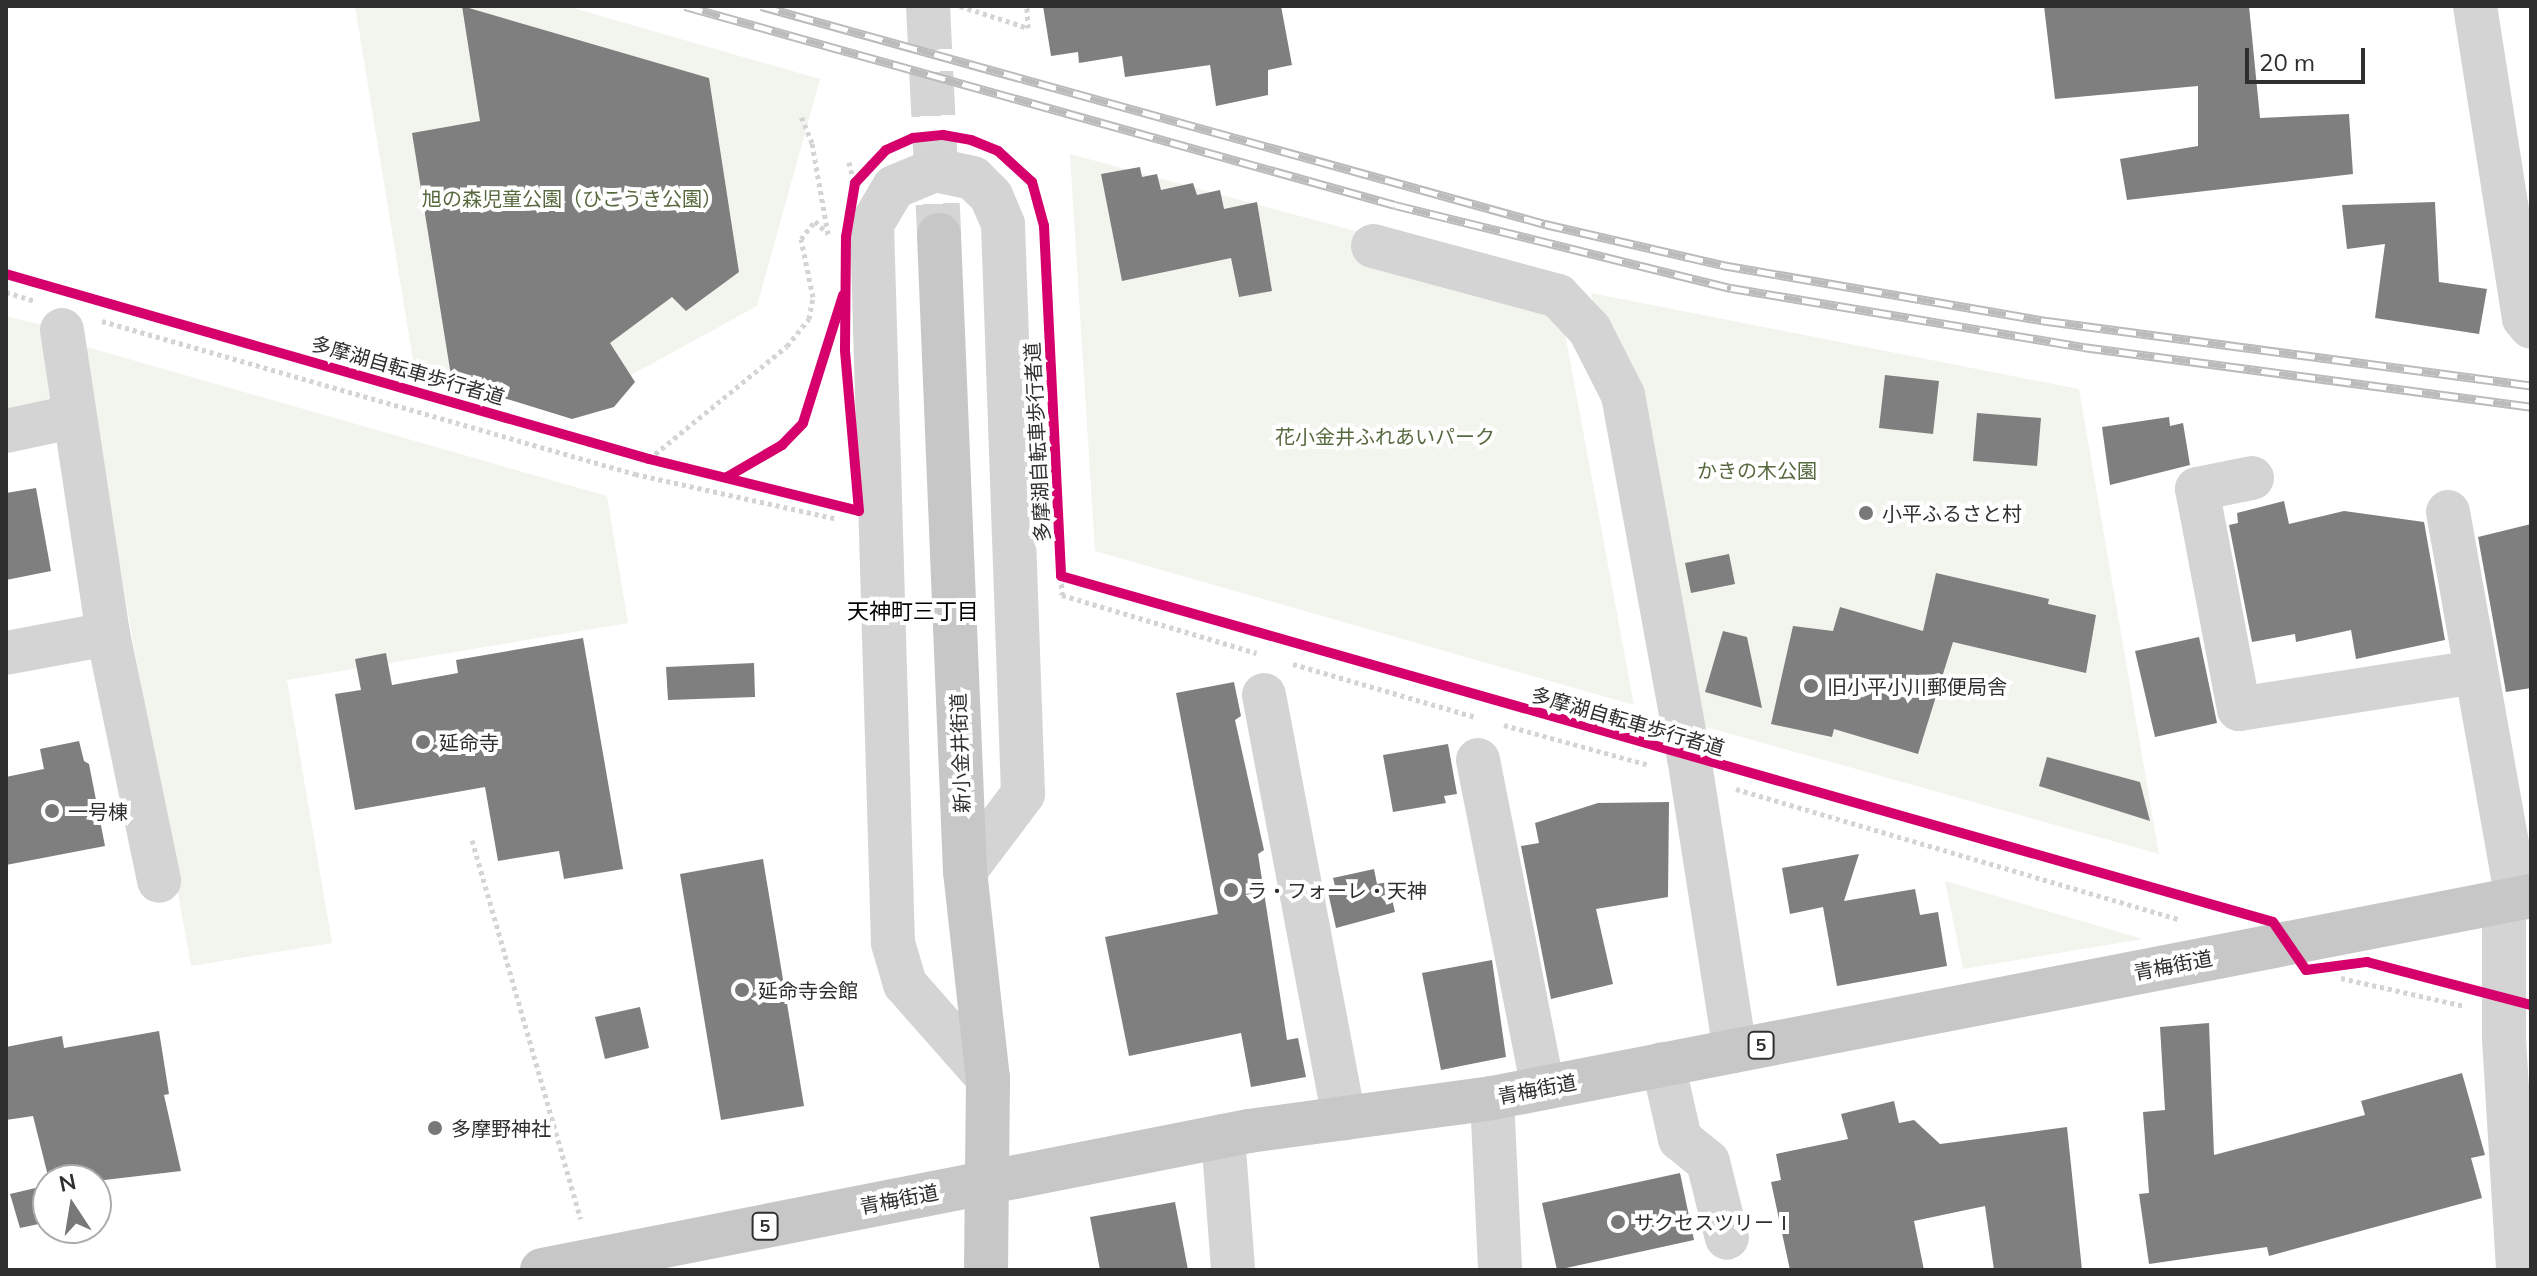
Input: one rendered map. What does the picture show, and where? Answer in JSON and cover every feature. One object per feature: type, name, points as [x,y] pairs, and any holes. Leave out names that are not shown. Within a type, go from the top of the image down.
[{"type":"main road","name":"新小金井街道","points":[[939,235],[965,871],[988,1078],[986,1270]]},
{"type":"main road","name":"青梅街道","points":[[558,1268],[1223,1136],[1492,1098],[2517,898]]},
{"type":"street","points":[[2475,6],[2521,303],[2531,327]]},
{"type":"street","points":[[965,871],[1023,794],[1003,224],[991,196],[973,178],[935,170],[894,187],[872,224],[893,943],[905,984],[988,1078]]},
{"type":"street","points":[[1373,246],[1558,296],[1590,330],[1623,395],[1691,767],[1735,1050]]},
{"type":"street","points":[[70,318],[72,417],[108,634],[159,881]]},
{"type":"street","points":[[6,431],[72,417]]},
{"type":"street","points":[[2252,478],[2197,489],[2239,709],[2475,672]]},
{"type":"street","points":[[2448,512],[2517,898],[2503,1015],[2518,1270]]},
{"type":"street","points":[[6,653],[108,634]]},
{"type":"street","points":[[1276,672],[1344,1119]]},
{"type":"street","points":[[1487,735],[1543,1087]]},
{"type":"street","points":[[1663,1064],[1680,1139],[1708,1162],[1727,1238]]},
{"type":"street","points":[[1492,1098],[1500,1270]]},
{"type":"street","points":[[1223,1136],[1233,1270]]},
{"type":"path","points":[[960,6],[1028,28],[1027,6]]},
{"type":"path","points":[[649,459],[787,346],[809,319],[813,297],[801,239],[815,221],[828,234],[812,143],[800,113]]},
{"type":"path","points":[[855,183],[865,172]]},
{"type":"path","points":[[6,292],[70,318],[635,474],[844,520]]},
{"type":"path","points":[[634,455],[665,463]]},
{"type":"path","points":[[800,496],[844,507]]},
{"type":"path","points":[[1076,580],[1061,576],[1062,595],[1276,672],[1487,735],[1691,767],[2191,920]]},
{"type":"path","points":[[472,840],[581,1220]]},
{"type":"path","points":[[2334,971],[2352,964]]},
{"type":"path","points":[[2334,971],[2503,1015]]},
{"type":"green space","name":"旭の森児童公園（ひこうき公園）","points":[[355,6],[566,6],[820,79],[757,306],[560,414],[415,372]]},
{"type":"green space","name":"花小金井ふれあいパーク","points":[[1070,154],[1556,285],[1634,705],[1095,551]]},
{"type":"green space","name":"小平ふるさと村","points":[[1591,293],[2079,389],[2159,854],[1667,716]]},
{"type":"green space","points":[[6,316],[62,330],[72,417],[6,431]]},
{"type":"green space","points":[[80,345],[607,496],[628,623],[287,680],[332,943],[191,966]]},
{"type":"green space","points":[[1945,881],[2143,939],[1963,969]]},
{"type":"building","name":"旭の森児童公園（ひこうき公園）","points":[[462,6],[709,78],[739,272],[686,311],[672,297],[610,343],[635,382],[614,407],[572,419],[452,382],[412,133],[480,121]]},
{"type":"building","points":[[1043,6],[1281,6],[1292,65],[1268,70],[1268,95],[1216,106],[1210,65],[1125,77],[1122,56],[1079,63],[1078,52],[1051,56]]},
{"type":"building","points":[[2044,6],[2249,6],[2260,118],[2349,114],[2353,174],[2127,200],[2120,159],[2198,146],[2198,86],[2055,99]]},
{"type":"building","points":[[1140,167],[1142,177],[1157,174],[1161,190],[1193,183],[1197,195],[1220,190],[1224,209],[1257,202],[1272,291],[1239,297],[1231,258],[1122,281],[1101,174]]},
{"type":"building","points":[[2435,202],[2439,282],[2487,289],[2479,334],[2375,318],[2385,244],[2347,249],[2342,205]]},
{"type":"building","points":[[1885,375],[1939,381],[1933,434],[1879,428]]},
{"type":"building","points":[[1977,413],[2041,418],[2037,466],[1973,461]]},
{"type":"building","points":[[2169,417],[2170,426],[2183,423],[2190,465],[2110,485],[2102,427]]},
{"type":"building","points":[[36,488],[51,571],[6,580],[6,493]]},
{"type":"building","points":[[2284,501],[2289,524],[2344,511],[2424,522],[2445,640],[2356,659],[2351,630],[2296,642],[2295,634],[2252,642],[2229,525],[2238,523],[2237,513]]},
{"type":"building","points":[[2531,524],[2531,688],[2506,692],[2478,537]]},
{"type":"building","points":[[1729,554],[1735,584],[1691,593],[1685,563]]},
{"type":"building","points":[[1936,573],[2049,599],[2048,604],[2096,615],[2086,673],[1953,642],[1918,754],[1834,729],[1832,737],[1771,724],[1793,626],[1833,631],[1840,607],[1923,631]]},
{"type":"building","points":[[1723,631],[1747,637],[1762,708],[1705,692]]},
{"type":"building","points":[[2199,637],[2217,723],[2155,737],[2135,651]]},
{"type":"building","points":[[583,638],[623,869],[564,879],[559,851],[498,861],[485,787],[355,810],[335,694],[361,690],[355,659],[386,653],[392,685],[458,673],[456,660]]},
{"type":"building","points":[[754,663],[755,697],[668,700],[666,667]]},
{"type":"building","points":[[1234,682],[1241,716],[1235,720],[1264,850],[1258,854],[1287,1040],[1298,1038],[1306,1077],[1251,1087],[1241,1033],[1129,1056],[1105,937],[1218,914],[1176,693]]},
{"type":"building","name":"一号棟","points":[[79,741],[84,761],[89,764],[105,846],[6,865],[6,777],[44,769],[40,749]]},
{"type":"building","points":[[1448,744],[1457,794],[1444,796],[1446,803],[1393,812],[1383,755]]},
{"type":"building","points":[[2047,757],[2140,782],[2150,821],[2039,786]]},
{"type":"building","points":[[1669,802],[1668,897],[1596,909],[1613,984],[1551,999],[1521,846],[1539,843],[1535,823],[1598,803]]},
{"type":"building","points":[[1859,854],[1844,901],[1915,889],[1920,915],[1938,912],[1947,966],[1837,986],[1823,907],[1790,914],[1782,868]]},
{"type":"building","name":"延命寺会館","points":[[763,859],[804,1106],[721,1120],[680,874]]},
{"type":"building","points":[[1374,869],[1377,884],[1388,882],[1395,912],[1336,928],[1327,888],[1335,886],[1333,878]]},
{"type":"building","points":[[1492,960],[1506,1057],[1441,1070],[1422,973]]},
{"type":"building","points":[[640,1007],[649,1048],[605,1059],[595,1017]]},
{"type":"building","points":[[2209,1023],[2214,1155],[2365,1115],[2361,1101],[2462,1073],[2485,1155],[2471,1158],[2482,1198],[2269,1256],[2267,1247],[2149,1264],[2139,1194],[2149,1193],[2143,1112],[2165,1110],[2160,1027]]},
{"type":"building","points":[[159,1031],[169,1094],[164,1095],[181,1171],[112,1179],[112,1164],[45,1164],[33,1116],[6,1120],[6,1047],[62,1036],[64,1048]]},
{"type":"building","points":[[1894,1101],[1899,1123],[1914,1120],[1940,1144],[2067,1127],[2082,1270],[1994,1270],[1985,1206],[1914,1221],[1924,1270],[1790,1270],[1771,1182],[1781,1180],[1776,1154],[1848,1139],[1841,1114]]},
{"type":"building","name":"サクセスツリーⅠ","points":[[1680,1173],[1694,1240],[1557,1270],[1542,1203]]},
{"type":"building","points":[[32,1189],[32,1225],[20,1228],[10,1194]]},
{"type":"building","points":[[1175,1202],[1188,1270],[1100,1270],[1090,1217]]},
{"type":"tunnel","points":[[928,6],[939,235]]},
{"type":"railway","points":[[685,6],[1395,205],[1731,288],[2083,347],[2531,407]]},
{"type":"railway","points":[[761,6],[1545,224],[1722,265],[2047,321],[2531,386]]},
{"type":"cycle path","name":"多摩湖自転車歩行者道","points":[[6,274],[649,459],[859,511],[845,350],[846,237],[855,183],[886,150],[913,138],[943,135],[971,140],[998,151],[1032,182],[1044,226],[1061,576],[2273,922],[2306,970],[2367,962],[2531,1005]]},
{"type":"cycle path","points":[[727,477],[782,445],[803,423],[843,295]]},
{"type":"place","name":"小平ふるさと村","points":[[1866,513]]},
{"type":"place","name":"旧小平小川郵便局舎","points":[[1811,686]]},
{"type":"place","name":"延命寺","points":[[423,742]]},
{"type":"place","name":"一号棟","points":[[52,811]]},
{"type":"place","name":"ラ・フォーレ・天神","points":[[1231,890]]},
{"type":"place","name":"延命寺会館","points":[[742,990]]},
{"type":"place","name":"多摩野神社","points":[[435,1128]]},
{"type":"place","name":"サクセスツリーⅠ","points":[[1618,1222]]},
{"type":"district","name":"天神町三丁目","points":[[913,612]]},
{"type":"park label","name":"かきの木公園","points":[[1757,470]]}]
